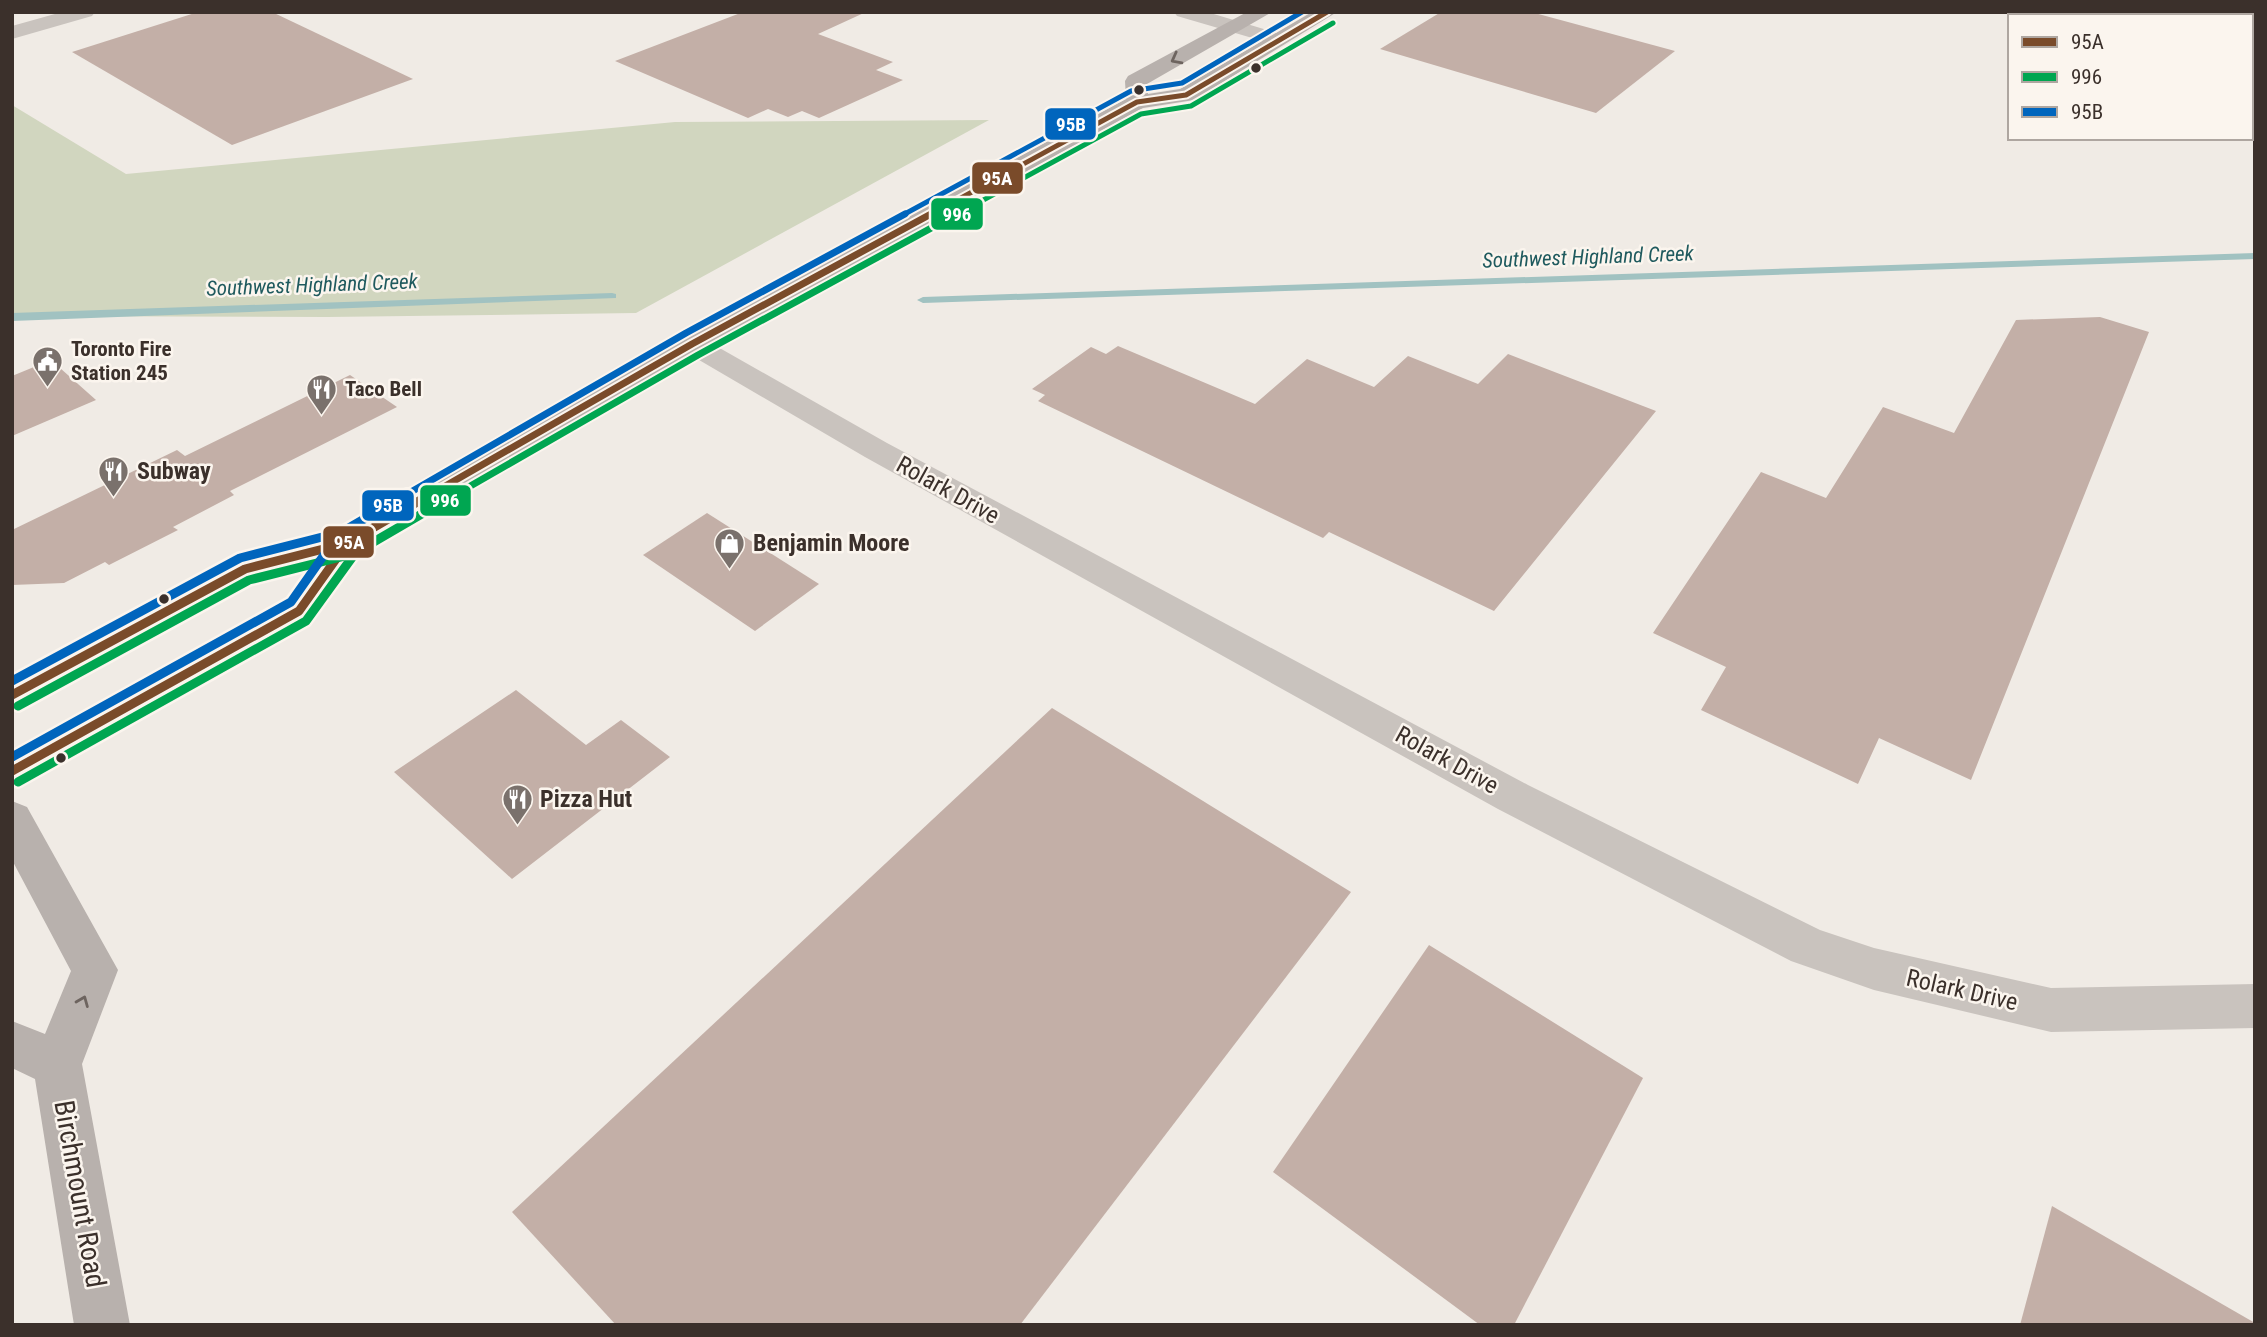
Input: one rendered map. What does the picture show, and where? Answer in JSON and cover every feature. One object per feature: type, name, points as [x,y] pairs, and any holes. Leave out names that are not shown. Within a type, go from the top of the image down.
[{"type":"main road","points":[[1138,102],[1136,80],[1262,12]]},
{"type":"main road","points":[[12,695],[245,569],[347,543],[692,344],[1138,102],[1186,95],[1327,12]]},
{"type":"main road","points":[[12,771],[299,611],[347,543]]},
{"type":"main road","name":"Birchmount Road","points":[[12,820],[95,970],[35,1054],[102,1325]]},
{"type":"street","points":[[12,33],[85,12]]},
{"type":"street","points":[[1184,12],[1280,40]]},
{"type":"street","name":"Rolark Drive","points":[[692,344],[876,450],[1513,797],[1807,946],[1874,970],[2051,1010],[2255,1006]]},
{"type":"green space","points":[[12,105],[126,174],[675,122],[989,120],[636,313],[327,317],[12,316]]},
{"type":"building","points":[[198,12],[272,12],[413,79],[232,145],[72,52]]},
{"type":"building","points":[[743,12],[866,12],[818,34],[893,62],[876,70],[903,80],[819,118],[802,111],[788,117],[768,109],[748,118],[615,61]]},
{"type":"building","points":[[1441,12],[1531,12],[1675,51],[1596,113],[1380,49]]},
{"type":"building","points":[[2100,317],[2149,332],[1971,780],[1879,738],[1858,784],[1701,710],[1726,667],[1653,633],[1761,472],[1826,498],[1883,407],[1954,433],[2016,320]]},
{"type":"building","points":[[1118,346],[1255,404],[1307,359],[1374,387],[1408,356],[1478,384],[1508,354],[1656,411],[1494,611],[1329,532],[1323,538],[1038,401],[1045,395],[1032,389],[1091,347],[1106,354]]},
{"type":"building","name":"Toronto Fire Station 245","points":[[51,360],[96,400],[12,436],[12,376]]},
{"type":"building","points":[[350,375],[397,407],[230,491],[234,495],[173,527],[178,530],[109,565],[105,562],[64,583],[12,585],[12,530],[177,450],[185,456]]},
{"type":"building","name":"Benjamin Moore","points":[[707,513],[819,584],[755,631],[643,555]]},
{"type":"building","name":"Pizza Hut","points":[[516,690],[586,745],[621,720],[670,757],[512,879],[394,772]]},
{"type":"building","points":[[1052,708],[1351,892],[1020,1325],[616,1325],[512,1212]]},
{"type":"building","points":[[1429,945],[1643,1078],[1514,1325],[1480,1325],[1273,1172]]},
{"type":"building","points":[[2052,1206],[2255,1323],[2255,1325],[2020,1325]]},
{"type":"waterway","name":"Southwest Highland Creek","points":[[923,300],[2255,256]]},
{"type":"waterway","name":"Southwest Highland Creek","points":[[12,317],[612,296]]},
{"type":"transit line","name":"95B","points":[[12,681],[240,558],[342,532],[686,333],[1131,91],[1182,83],[1302,12]]},
{"type":"transit line","name":"95A","points":[[12,695],[245,569],[347,543],[692,344],[1137,102],[1186,95],[1327,12]]},
{"type":"transit line","name":"996","points":[[18,706],[249,580],[353,554],[698,355],[1141,114],[1191,106],[1333,23]]},
{"type":"transit line","name":"95B","points":[[12,757],[291,602],[336,538]]},
{"type":"transit line","name":"95A","points":[[12,771],[299,611],[346,545]]},
{"type":"transit line","name":"996","points":[[18,782],[306,621],[356,552]]},
{"type":"place","name":"Toronto Fire Station 245","points":[[48,388]]},
{"type":"place","name":"Taco Bell","points":[[322,416]]},
{"type":"place","name":"Subway","points":[[114,498]]},
{"type":"place","name":"Benjamin Moore","points":[[730,570]]},
{"type":"place","name":"Pizza Hut","points":[[517,826]]}]
